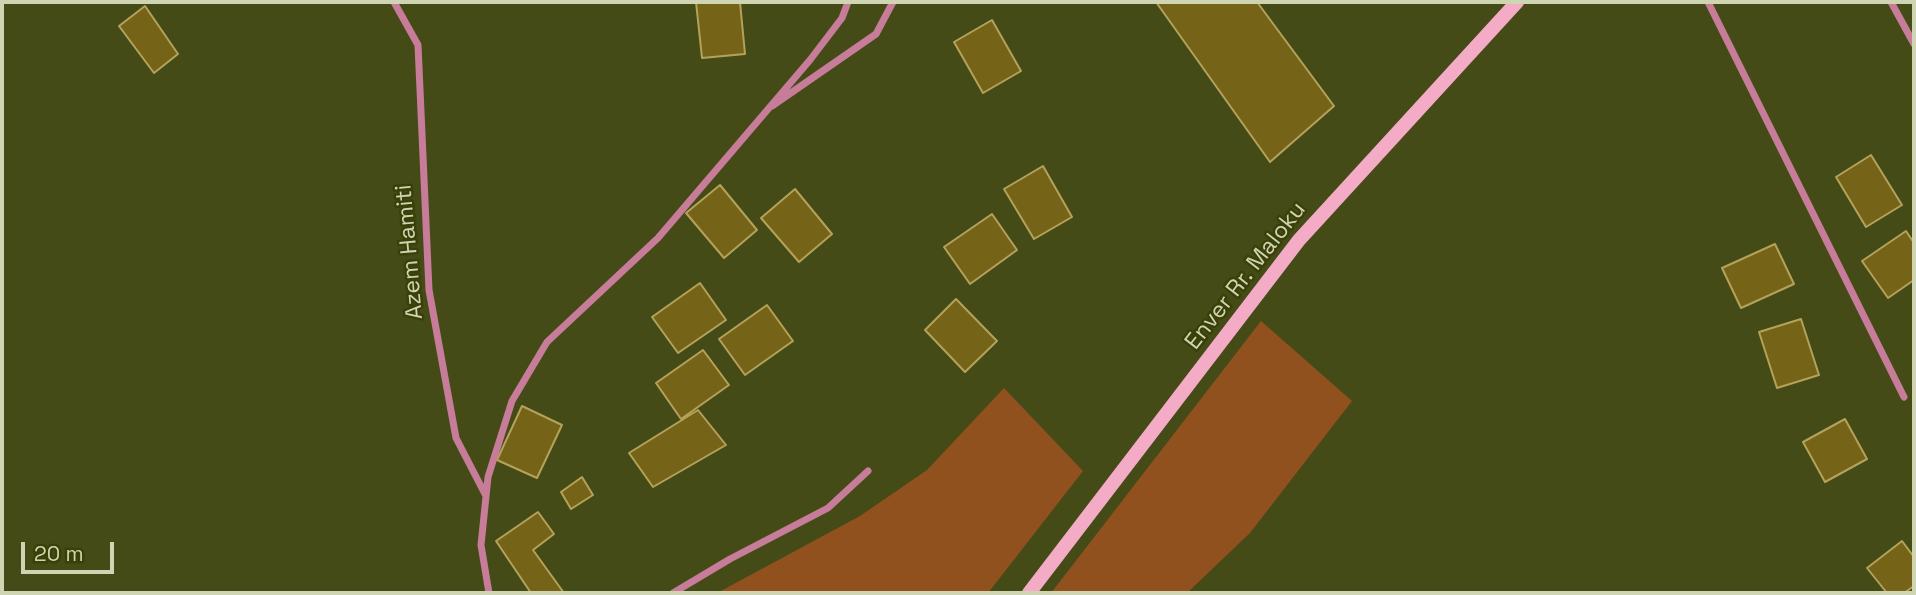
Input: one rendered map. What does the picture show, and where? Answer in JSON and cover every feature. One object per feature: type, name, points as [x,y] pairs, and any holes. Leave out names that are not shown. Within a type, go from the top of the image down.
[{"type":"main road","name":"Enver Rr. Maloku","points":[[1029,593],[1299,240],[1517,2]]},
{"type":"street","name":"Azem Hamiti","points":[[394,2],[418,45],[431,303],[456,438],[486,497]]},
{"type":"street","points":[[489,593],[481,545],[488,477],[512,401],[547,342],[657,238],[810,60],[842,18],[848,2]]},
{"type":"street","points":[[760,115],[876,34],[894,2]]},
{"type":"street","points":[[1708,2],[1904,397]]},
{"type":"street","points":[[1891,2],[1914,44]]},
{"type":"street","points":[[673,593],[730,559],[828,508],[868,471]]},
{"type":"shaded area","points":[[1261,321],[1352,401],[1250,533],[1187,593],[1051,593]]},
{"type":"shaded area","points":[[1004,388],[1083,471],[988,593],[717,593],[860,516],[927,470]]},
{"type":"building","points":[[696,2],[740,2],[745,54],[702,58]]},
{"type":"building","points":[[1156,2],[1257,2],[1334,106],[1270,162]]},
{"type":"building","points":[[145,6],[178,54],[154,73],[119,26]]},
{"type":"building","points":[[992,20],[1021,71],[983,93],[954,42]]},
{"type":"building","points":[[1871,155],[1902,205],[1866,227],[1836,177]]},
{"type":"building","points":[[1043,166],[1072,217],[1034,239],[1004,189]]},
{"type":"building","points":[[720,185],[757,230],[724,258],[686,213]]},
{"type":"building","points":[[795,189],[832,234],[799,262],[761,218]]},
{"type":"building","points":[[992,214],[1017,250],[970,284],[944,247]]},
{"type":"building","points":[[1906,231],[1914,243],[1914,280],[1888,298],[1862,261]]},
{"type":"building","points":[[1775,244],[1794,284],[1741,308],[1722,268]]},
{"type":"building","points":[[700,283],[726,320],[678,353],[652,317]]},
{"type":"building","points":[[956,299],[997,341],[965,372],[925,330]]},
{"type":"building","points":[[767,305],[793,341],[745,375],[719,339]]},
{"type":"building","points":[[1801,319],[1819,375],[1777,388],[1759,332]]},
{"type":"building","points":[[703,350],[729,385],[681,419],[656,383]]},
{"type":"building","points":[[522,406],[562,425],[537,478],[497,460]]},
{"type":"building","points":[[698,410],[726,445],[653,487],[629,453]]},
{"type":"building","points":[[1845,419],[1867,459],[1825,482],[1803,442]]},
{"type":"building","points":[[582,477],[593,495],[571,509],[561,492]]},
{"type":"building","points":[[538,512],[554,534],[533,550],[564,593],[531,593],[496,541]]},
{"type":"building","points":[[1902,541],[1914,557],[1914,586],[1904,593],[1887,593],[1867,568]]}]
